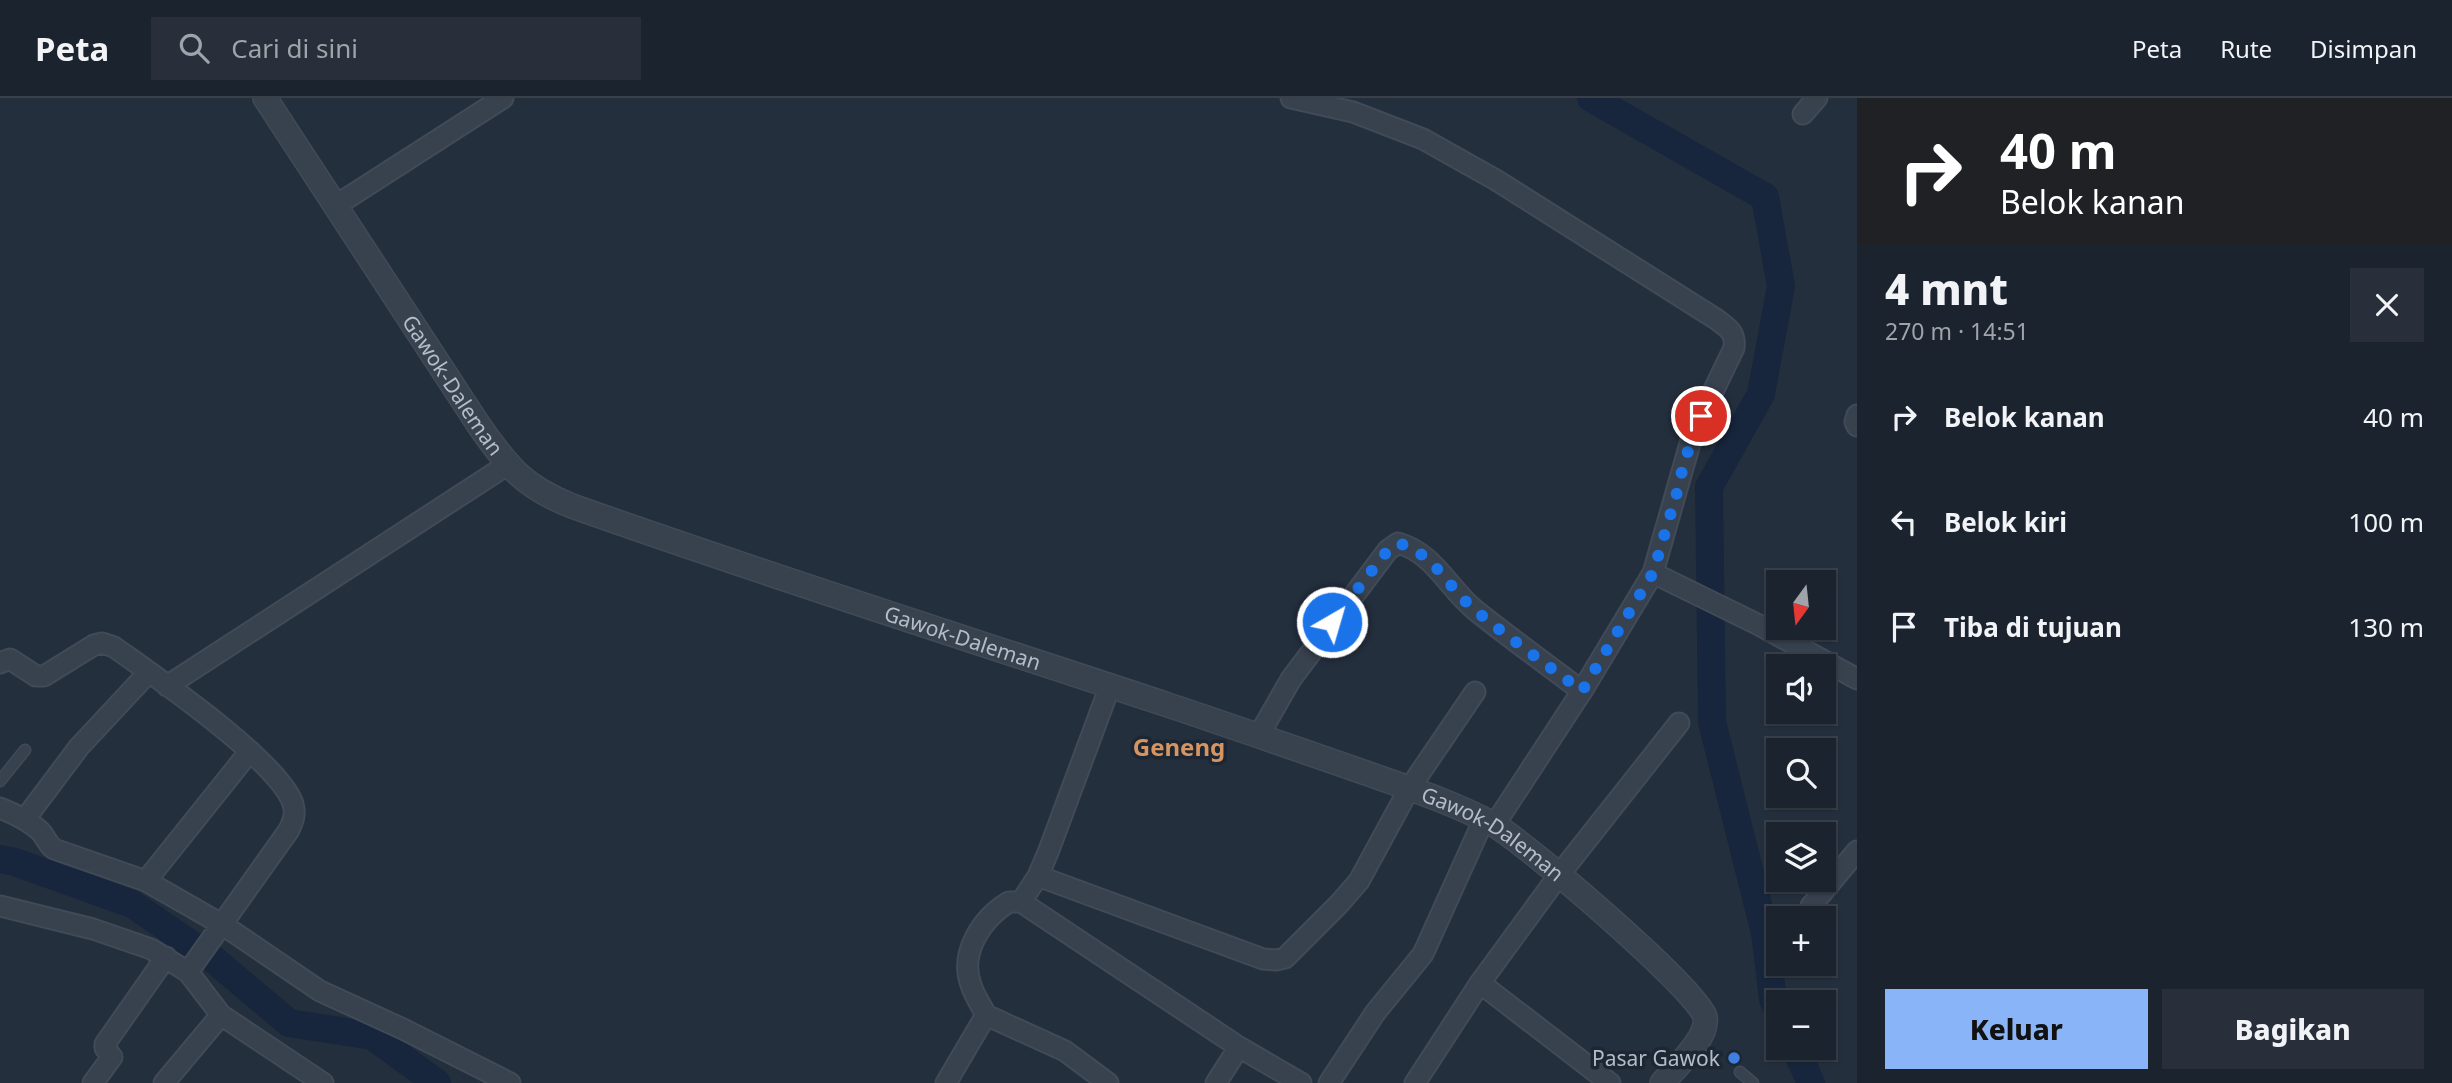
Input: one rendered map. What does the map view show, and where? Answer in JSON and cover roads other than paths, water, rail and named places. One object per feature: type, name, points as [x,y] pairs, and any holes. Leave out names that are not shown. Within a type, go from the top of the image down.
[{"type":"street","name":"Gawok-Daleman","points":[[265,98],[507,465],[531,485],[572,506],[737,564],[1259,735],[1409,789],[1490,822],[1559,874],[1654,957],[1702,1009],[1705,1027],[1701,1037],[1662,1083]]},
{"type":"street","points":[[335,206],[503,98]]},
{"type":"street","points":[[1291,98],[1353,113],[1423,139],[1496,180],[1716,319],[1733,333],[1734,348],[1693,433],[1653,573],[1582,691],[1490,822],[1423,954],[1375,1013],[1329,1083]]},
{"type":"street","points":[[1803,114],[1817,98]]},
{"type":"street","points":[[1857,415],[1857,426]]},
{"type":"street","points":[[171,683],[507,465]]},
{"type":"street","points":[[1259,735],[1291,679],[1318,640],[1388,550],[1398,543],[1414,549],[1429,561],[1473,608],[1582,691]]},
{"type":"street","points":[[1653,573],[1806,650],[1857,679]]},
{"type":"street","points":[[0,663],[10,659],[36,677],[44,676],[94,645],[102,643],[114,647],[149,672],[171,683],[250,751],[286,790],[293,803],[295,815],[289,830],[190,969]]},
{"type":"street","points":[[25,819],[79,747],[149,672]]},
{"type":"street","points":[[1021,902],[1038,876],[1110,686]]},
{"type":"street","points":[[1038,876],[1263,959],[1276,961],[1284,958],[1359,881],[1409,789],[1475,692]]},
{"type":"street","points":[[1415,1083],[1480,983],[1559,874],[1679,723]]},
{"type":"street","points":[[149,876],[250,751]]},
{"type":"street","points":[[0,808],[25,819],[46,840],[149,876],[231,913],[320,991],[510,1083]]},
{"type":"street","points":[[1811,906],[1857,851]]},
{"type":"street","points":[[1108,1083],[1065,1051],[986,1015],[970,984],[968,955],[988,919],[1009,902],[1021,902],[1239,1047],[1301,1083]]},
{"type":"street","points":[[0,906],[93,929],[151,948],[190,969],[221,1015],[323,1083]]},
{"type":"street","points":[[93,1083],[112,1057],[105,1044],[166,957]]},
{"type":"street","points":[[1480,983],[1611,1083]]},
{"type":"street","points":[[164,1083],[221,1015]]},
{"type":"street","points":[[946,1083],[986,1015]]},
{"type":"street","points":[[1216,1083],[1239,1047]]},
{"type":"lane","points":[[0,781],[25,750]]},
{"type":"lane","points":[[1740,1072],[1753,1083]]},
{"type":"waterway","points":[[1591,98],[1765,197],[1781,286],[1761,394],[1709,487],[1712,722],[1765,933],[1772,990]]},
{"type":"waterway","points":[[0,859],[132,904],[213,959],[289,1023],[372,1036],[437,1083]]},
{"type":"waterway","points":[[1800,1060],[1811,1083]]},
{"type":"place","name":"Pasar Gawok","points":[[1734,1058]]},
{"type":"district","name":"Geneng","points":[[1179,746]]}]
